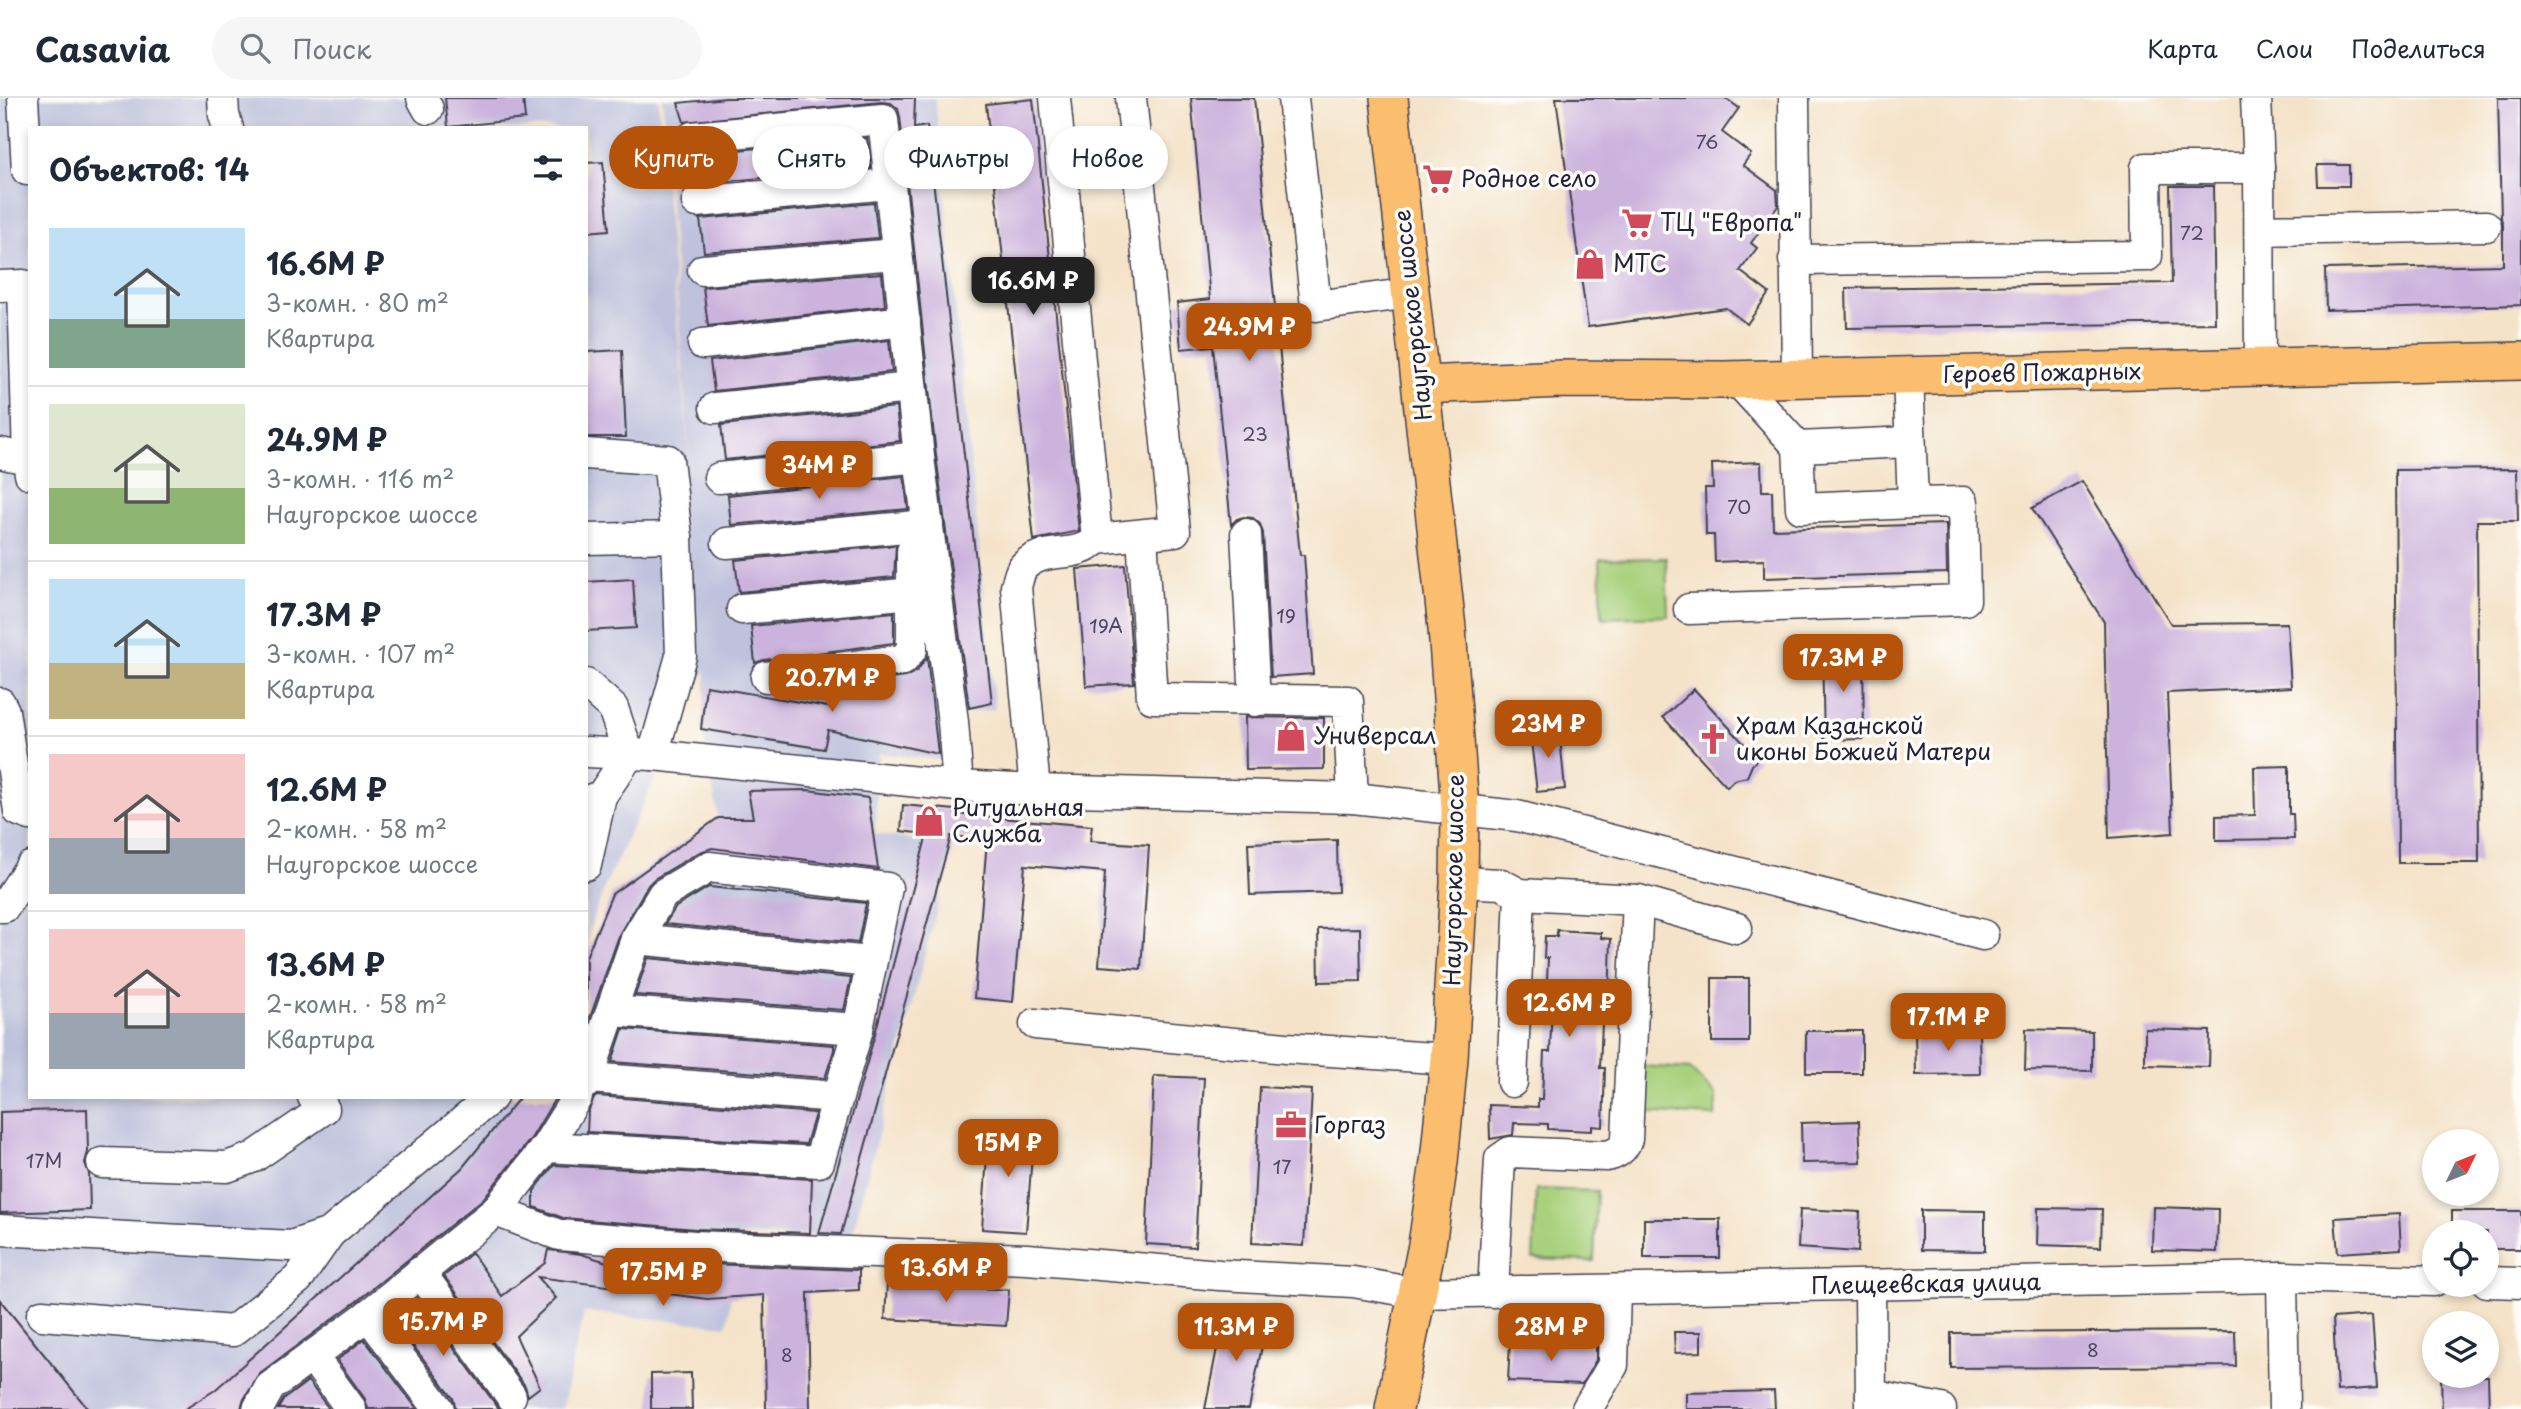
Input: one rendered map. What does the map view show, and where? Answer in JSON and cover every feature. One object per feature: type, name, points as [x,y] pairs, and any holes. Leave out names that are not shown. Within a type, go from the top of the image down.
[{"type":"main road","name":"Наугорское шоссе","points":[[1389,98],[1447,628],[1460,809],[1459,882],[1449,1059],[1439,1162],[1418,1293],[1394,1409]]},
{"type":"main road","name":"Героев Пожарных","points":[[1421,385],[1562,379],[1724,380],[2521,361]]},
{"type":"street","points":[[23,98],[28,170]]},
{"type":"street","points":[[223,98],[223,115],[227,126]]},
{"type":"street","points":[[1055,98],[1097,539]]},
{"type":"street","points":[[1035,790],[1016,587],[1023,567],[1038,556],[1087,549],[1097,539],[1175,531],[1130,98]]},
{"type":"street","points":[[1293,98],[1316,306],[1410,293]]},
{"type":"street","points":[[1794,98],[1797,378]]},
{"type":"street","points":[[2256,98],[2260,367]]},
{"type":"street","points":[[738,133],[883,119],[884,128]]},
{"type":"street","points":[[1794,260],[2147,256],[2146,168],[2259,168]]},
{"type":"street","points":[[697,202],[884,185]]},
{"type":"street","points":[[890,189],[919,457],[953,722],[958,786]]},
{"type":"street","points":[[2259,230],[2486,226]]},
{"type":"street","points":[[703,270],[896,254]]},
{"type":"street","points":[[0,286],[23,285],[19,462]]},
{"type":"street","points":[[703,344],[905,321]]},
{"type":"street","points":[[1908,376],[1913,503]]},
{"type":"street","points":[[1689,609],[1965,600],[1963,502],[1801,508],[1798,447],[1735,378]]},
{"type":"street","points":[[715,408],[911,388]]},
{"type":"street","points":[[1798,447],[1910,442]]},
{"type":"street","points":[[588,454],[668,460],[677,537],[681,656],[641,755],[594,799],[588,848]]},
{"type":"street","points":[[719,478],[919,457]]},
{"type":"street","points":[[727,543],[928,525]]},
{"type":"street","points":[[766,677],[903,660],[912,649],[912,551],[928,525]]},
{"type":"street","points":[[1246,534],[1255,701]]},
{"type":"street","points":[[1142,535],[1152,698],[1348,701],[1353,798]]},
{"type":"street","points":[[588,539],[677,537]]},
{"type":"street","points":[[742,609],[913,593]]},
{"type":"street","points":[[588,686],[612,708],[641,755]]},
{"type":"street","points":[[0,703],[4,711],[19,811],[28,814]]},
{"type":"street","points":[[588,752],[958,786],[1353,798],[1517,816],[1983,935]]},
{"type":"street","points":[[546,1147],[819,1161],[858,1029],[887,888],[709,867],[663,894],[636,939],[588,1075]]},
{"type":"street","points":[[0,907],[4,907],[28,870]]},
{"type":"street","points":[[1459,882],[1501,884],[1520,894],[1638,900],[1737,928]]},
{"type":"street","points":[[1512,1082],[1520,894]]},
{"type":"street","points":[[1493,1292],[1500,1159],[1510,1152],[1606,1156],[1614,1155],[1625,1146],[1638,900]]},
{"type":"street","points":[[636,939],[872,962]]},
{"type":"street","points":[[612,1011],[858,1029]]},
{"type":"street","points":[[1035,1024],[1286,1048],[1449,1059]]},
{"type":"street","points":[[588,1086],[838,1097]]},
{"type":"street","points":[[42,1315],[233,1331],[298,1279],[330,1233],[490,1099]]},
{"type":"street","points":[[258,1409],[270,1387],[368,1315],[496,1211],[546,1147],[576,1099]]},
{"type":"street","points":[[102,1163],[227,1167],[254,1157],[325,1101]]},
{"type":"street","name":"Плещеевская улица","points":[[496,1211],[559,1235],[695,1246],[1027,1259],[1220,1275],[1353,1282],[1418,1293],[2282,1277],[2422,1281]]},
{"type":"street","points":[[0,1230],[291,1246],[330,1233]]},
{"type":"street","points":[[420,1272],[511,1396]]},
{"type":"street","points":[[2282,1277],[2284,1409]]},
{"type":"street","points":[[2499,1282],[2521,1283]]},
{"type":"street","points":[[1870,1286],[1871,1402],[1941,1409]]},
{"type":"street","points":[[1587,1409],[1613,1365],[1615,1290]]},
{"type":"street","points":[[368,1315],[439,1409]]},
{"type":"street","points":[[312,1356],[351,1409]]},
{"type":"shaded area","points":[[0,98],[658,98],[660,126],[609,126],[609,189],[666,189],[694,519],[669,189],[738,189],[738,126],[664,126],[662,98],[935,98],[938,126],[884,126],[884,189],[944,189],[995,709],[945,715],[948,760],[879,753],[875,834],[953,846],[852,1235],[738,1236],[727,1326],[584,1312],[562,1409],[0,1409]]},
{"type":"green space","points":[[1666,558],[1668,616],[1602,618],[1600,559]]},
{"type":"green space","points":[[1641,1066],[1690,1069],[1716,1095],[1715,1116],[1639,1112]]},
{"type":"green space","points":[[1536,1189],[1597,1191],[1594,1261],[1533,1259]]},
{"type":"building","points":[[445,98],[523,98],[525,119],[448,126]]},
{"type":"building","points":[[726,98],[915,98],[914,126],[901,126],[898,109],[891,103],[881,102],[684,122],[678,103]]},
{"type":"building","points":[[1191,98],[1254,98],[1300,555],[1304,555],[1313,674],[1271,677],[1263,533],[1260,524],[1253,518],[1237,519],[1231,525],[1213,346],[1181,349],[1177,303],[1210,299]]},
{"type":"building","name":"ТЦ \"Европа\"","points":[[1556,98],[1725,98],[1739,108],[1722,132],[1751,154],[1743,165],[1777,190],[1778,206],[1751,243],[1757,248],[1740,271],[1769,293],[1747,324],[1726,308],[1588,327]]},
{"type":"building","points":[[2498,98],[2521,98],[2521,305],[2326,310],[2325,269],[2503,265]]},
{"type":"building","points":[[1033,99],[1079,531],[1034,540],[995,189],[1034,189],[1034,126],[988,126],[986,104]]},
{"type":"building","points":[[752,149],[752,179],[738,180],[738,150]]},
{"type":"building","points":[[603,162],[609,230],[588,232],[588,163]]},
{"type":"building","points":[[2317,165],[2349,165],[2349,186],[2318,186]]},
{"type":"building","points":[[2170,186],[2213,186],[2215,323],[1847,328],[1846,288],[2172,283]]},
{"type":"building","points":[[908,189],[934,189],[992,703],[969,708],[936,455]]},
{"type":"building","points":[[874,203],[878,238],[704,252],[700,219]]},
{"type":"building","points":[[882,273],[885,306],[708,326],[703,287]]},
{"type":"building","points":[[889,340],[892,372],[714,391],[710,361]]},
{"type":"building","points":[[622,350],[626,437],[588,437],[588,352]]},
{"type":"building","points":[[896,407],[900,441],[725,460],[721,425]]},
{"type":"building","points":[[1761,462],[1762,491],[1772,491],[1773,529],[1946,524],[1947,573],[1764,578],[1764,560],[1715,562],[1714,535],[1706,535],[1705,488],[1713,488],[1712,464]]},
{"type":"building","points":[[2517,469],[2518,521],[2477,521],[2479,863],[2398,863],[2395,470]]},
{"type":"building","points":[[904,476],[908,509],[731,525],[728,495]]},
{"type":"building","points":[[2082,481],[2171,624],[2287,623],[2291,687],[2167,693],[2173,833],[2109,838],[2104,622],[2032,508]]},
{"type":"building","points":[[896,545],[894,577],[739,592],[735,560]]},
{"type":"building","points":[[1125,565],[1134,683],[1086,686],[1077,569]]},
{"type":"building","points":[[633,579],[636,628],[588,631],[588,582]]},
{"type":"building","points":[[894,612],[894,643],[755,663],[751,626]]},
{"type":"building","points":[[1863,649],[1864,739],[1824,740],[1822,650]]},
{"type":"building","points":[[927,657],[938,754],[828,730],[824,749],[701,729],[706,686],[834,708],[840,685],[905,677],[917,671]]},
{"type":"building","name":"Храм Казанской иконы Божией Матери","points":[[1694,689],[1758,759],[1747,777],[1734,780],[1727,787],[1663,717]]},
{"type":"building","points":[[1245,717],[1324,718],[1324,769],[1246,770]]},
{"type":"building","points":[[1559,728],[1565,789],[1537,792],[1530,732]]},
{"type":"building","points":[[2289,766],[2289,814],[2293,814],[2294,839],[2216,840],[2216,816],[2255,815],[2254,767]]},
{"type":"building","points":[[808,790],[868,798],[878,869],[712,848],[700,852],[648,885],[620,933],[588,1023],[588,952],[612,894],[718,818],[753,818],[748,791]]},
{"type":"building","points":[[903,805],[955,810],[955,814],[1092,826],[1090,841],[1149,845],[1141,969],[1099,966],[1105,872],[1025,865],[1013,1002],[974,998],[987,840],[951,836],[841,1234],[819,1233],[927,834],[901,831]]},
{"type":"building","points":[[1337,840],[1338,892],[1250,895],[1248,843]]},
{"type":"building","points":[[709,887],[866,903],[858,943],[665,924],[676,907]]},
{"type":"building","points":[[1360,928],[1361,981],[1319,982],[1318,929]]},
{"type":"building","points":[[1557,930],[1601,933],[1601,938],[1611,939],[1609,1001],[1603,1001],[1600,1068],[1605,1068],[1603,1127],[1592,1126],[1592,1131],[1548,1129],[1548,1124],[1514,1123],[1513,1135],[1490,1139],[1489,1105],[1538,1107],[1538,1099],[1542,1099],[1544,1052],[1550,1052],[1552,1003],[1546,1003],[1548,958],[1544,958],[1545,936],[1557,936]]},
{"type":"building","points":[[648,958],[851,978],[844,1010],[635,995]]},
{"type":"building","points":[[1712,978],[1749,978],[1749,1042],[1712,1042]]},
{"type":"building","points":[[623,1029],[834,1045],[834,1050],[825,1078],[612,1062]]},
{"type":"building","points":[[2026,1029],[2092,1031],[2092,1071],[2025,1070]]},
{"type":"building","points":[[2145,1029],[2210,1031],[2209,1067],[2145,1065]]},
{"type":"building","points":[[1979,1030],[1980,1074],[1916,1075],[1915,1032]]},
{"type":"building","points":[[1806,1031],[1862,1031],[1862,1073],[1806,1073]]},
{"type":"building","points":[[1154,1076],[1204,1078],[1195,1247],[1146,1244]]},
{"type":"building","points":[[1260,1087],[1312,1090],[1304,1246],[1252,1243]]},
{"type":"building","points":[[597,1096],[815,1114],[806,1144],[587,1132],[588,1112]]},
{"type":"building","points":[[518,1099],[555,1099],[532,1137],[483,1199],[357,1301],[260,1373],[241,1409],[185,1409],[215,1390],[462,1168]]},
{"type":"building","points":[[87,1109],[88,1152],[85,1163],[89,1174],[90,1210],[0,1213],[0,1112]]},
{"type":"building","points":[[1859,1121],[1861,1162],[1802,1163],[1801,1123]]},
{"type":"building","points":[[989,1126],[1034,1130],[1026,1232],[982,1229]]},
{"type":"building","points":[[554,1165],[812,1179],[810,1233],[696,1229],[563,1218],[534,1207],[534,1191]]},
{"type":"building","points":[[2153,1207],[2218,1209],[2217,1252],[2152,1250]]},
{"type":"building","points":[[2038,1208],[2102,1209],[2101,1247],[2037,1245]]},
{"type":"building","points":[[1800,1209],[1860,1212],[1858,1252],[1798,1248]]},
{"type":"building","points":[[1921,1210],[1985,1211],[1985,1251],[1921,1250]]},
{"type":"building","points":[[2452,1211],[2521,1211],[2521,1249],[2499,1249],[2499,1220],[2452,1220]]},
{"type":"building","points":[[2399,1214],[2401,1249],[2338,1253],[2335,1218]]},
{"type":"building","points":[[1644,1219],[1720,1219],[1720,1258],[1644,1258]]},
{"type":"building","points":[[548,1250],[581,1254],[620,1266],[709,1280],[710,1264],[859,1270],[859,1290],[808,1293],[810,1409],[766,1409],[764,1295],[707,1299],[538,1277],[556,1298],[516,1336],[540,1387],[528,1396],[525,1386],[444,1276],[472,1253],[502,1296],[545,1263]]},
{"type":"building","points":[[887,1282],[1009,1290],[1006,1326],[885,1319]]},
{"type":"building","points":[[417,1298],[500,1409],[456,1409],[453,1398],[392,1318]]},
{"type":"building","points":[[0,1300],[88,1409],[0,1409]]},
{"type":"building","points":[[1224,1313],[1267,1322],[1249,1409],[1205,1409]]},
{"type":"building","points":[[2372,1315],[2377,1388],[2337,1391],[2333,1318]]},
{"type":"building","points":[[2235,1331],[2236,1366],[1951,1368],[1951,1333]]},
{"type":"building","points":[[1674,1332],[1701,1332],[1701,1352],[1675,1353]]},
{"type":"building","points":[[364,1339],[417,1409],[368,1409],[365,1399],[337,1360]]},
{"type":"building","points":[[1510,1342],[1596,1345],[1596,1360],[1582,1384],[1508,1381]]},
{"type":"building","points":[[691,1373],[692,1409],[651,1409],[651,1374]]},
{"type":"building","points":[[308,1381],[329,1409],[278,1409],[284,1399]]},
{"type":"building","points":[[2441,1388],[2488,1388],[2489,1409],[2442,1409]]},
{"type":"building","points":[[1774,1391],[1775,1409],[1686,1409],[1686,1393]]},
{"type":"place","name":"Родное село","points":[[1438,179]]},
{"type":"place","name":"ТЦ \"Европа\"","points":[[1637,223]]},
{"type":"place","name":"МТС","points":[[1590,264]]},
{"type":"place","name":"Универсал","points":[[1291,736]]},
{"type":"place","name":"Храм Казанской иконы Божией Матери","points":[[1713,739]]},
{"type":"place","name":"Ритуальная Служба","points":[[929,821]]},
{"type":"place","name":"Горгаз","points":[[1291,1125]]}]
